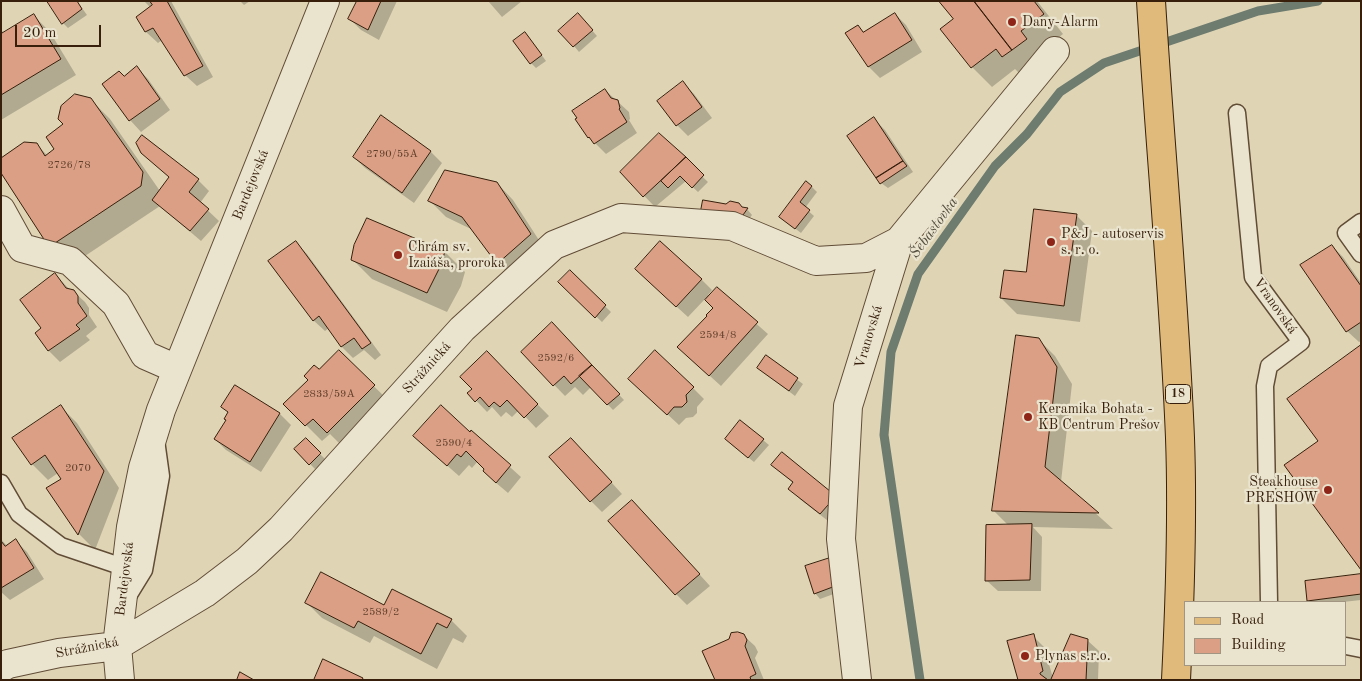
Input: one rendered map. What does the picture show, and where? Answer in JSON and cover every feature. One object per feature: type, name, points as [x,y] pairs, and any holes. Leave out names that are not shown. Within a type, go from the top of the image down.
[{"type":"main road","name":"18","points":[[1151,1],[1172,284],[1180,440],[1181,588],[1176,680]]},
{"type":"street","name":"Bardejovská","points":[[120,680],[117,646],[131,528],[143,468],[154,431],[177,369],[325,1]]},
{"type":"street","name":"Vranovská","points":[[857,680],[841,539],[848,406],[899,241],[1055,51]]},
{"type":"street","points":[[1,210],[22,248],[70,261],[116,304],[145,355],[177,369]]},
{"type":"street","name":"Strážnická","points":[[1,668],[8,664],[59,653],[117,646],[205,594],[247,561],[281,529],[462,329],[554,245],[621,218],[732,226],[816,261],[866,258],[899,241]]},
{"type":"lane","points":[[1142,1],[1153,36]]},
{"type":"lane","name":"Vranovská","points":[[1237,113],[1253,277],[1301,342],[1269,366],[1265,386],[1269,601]]},
{"type":"lane","points":[[1361,222],[1346,233],[1361,254]]},
{"type":"lane","points":[[122,607],[144,570],[161,476],[154,431]]},
{"type":"lane","points":[[1,483],[19,514],[61,546],[126,568]]},
{"type":"lane","points":[[1347,646],[1361,649]]},
{"type":"building","points":[[47,1],[77,1],[82,9],[62,24]]},
{"type":"building","points":[[150,1],[167,1],[203,66],[184,76],[153,28],[145,32],[136,17],[152,5]]},
{"type":"building","points":[[357,1],[381,1],[368,30],[348,19]]},
{"type":"building","points":[[939,1],[974,1],[1012,50],[1002,57],[996,49],[971,68],[940,29],[953,19]]},
{"type":"building","name":"Dany-Alarm","points":[[974,1],[1034,1],[1044,14],[1021,31],[1027,39],[1012,50]]},
{"type":"building","points":[[578,13],[593,30],[573,47],[558,31]]},
{"type":"building","points":[[895,13],[912,40],[868,67],[845,33],[858,25],[863,32]]},
{"type":"building","points":[[34,14],[61,59],[1,95],[1,34]]},
{"type":"building","points":[[525,32],[542,55],[530,64],[513,41]]},
{"type":"building","points":[[137,66],[160,99],[129,121],[102,84],[119,71],[124,76]]},
{"type":"building","points":[[683,81],[702,107],[676,126],[657,101]]},
{"type":"building","points":[[605,89],[611,98],[618,100],[619,109],[627,122],[594,144],[575,119],[577,118],[572,111]]},
{"type":"building","points":[[75,94],[91,98],[143,172],[141,186],[49,247],[1,173],[1,158],[24,142],[37,143],[45,156],[54,149],[46,137],[63,124],[58,119],[61,106]]},
{"type":"building","points":[[381,115],[431,151],[402,193],[353,157]]},
{"type":"building","points":[[874,117],[903,161],[876,178],[847,136]]},
{"type":"building","points":[[659,133],[686,157],[643,197],[620,172]]},
{"type":"building","points":[[142,135],[199,179],[189,192],[209,209],[190,231],[152,200],[169,177],[141,153],[136,143]]},
{"type":"building","points":[[686,157],[704,175],[692,188],[680,176],[668,188],[661,181]]},
{"type":"building","points":[[903,161],[907,166],[880,184],[876,178]]},
{"type":"building","points":[[445,170],[497,182],[531,234],[497,264],[462,217],[428,201]]},
{"type":"building","points":[[806,181],[812,186],[800,202],[810,210],[795,229],[779,217]]},
{"type":"building","points":[[703,200],[726,204],[730,201],[748,208],[738,222],[700,216]]},
{"type":"building","name":"P&J - autoservis s. r. o.","points":[[1034,209],[1077,214],[1064,306],[1000,298],[1004,270],[1026,272]]},
{"type":"building","name":"Chrám sv. Izaiáša, proroka","points":[[367,218],[445,251],[441,265],[427,293],[351,260],[354,245]]},
{"type":"building","points":[[296,241],[371,343],[362,349],[354,338],[341,347],[319,316],[313,321],[268,261]]},
{"type":"building","points":[[660,241],[702,279],[676,307],[635,269]]},
{"type":"building","points":[[1332,245],[1361,286],[1361,322],[1346,332],[1300,265]]},
{"type":"building","points":[[570,270],[606,305],[595,318],[558,282]]},
{"type":"building","points":[[55,273],[66,288],[74,290],[78,296],[78,303],[87,316],[76,325],[80,329],[48,351],[35,333],[41,328],[20,300]]},
{"type":"building","points":[[717,287],[758,322],[709,376],[677,347],[713,308],[705,300]]},
{"type":"building","points":[[552,322],[592,365],[571,384],[564,376],[553,386],[521,352]]},
{"type":"building","name":"Keramika Bohata - KB Centrum Prešov","points":[[1016,335],[1039,338],[1057,367],[1045,467],[1099,513],[992,511]]},
{"type":"building","points":[[1361,345],[1361,570],[1284,465],[1318,441],[1287,399]]},
{"type":"building","points":[[339,350],[375,385],[327,433],[313,419],[305,426],[283,404],[308,380],[304,376],[314,365],[319,369]]},
{"type":"building","points":[[655,350],[694,387],[686,395],[687,402],[682,407],[674,407],[667,415],[628,379]]},
{"type":"building","points":[[487,351],[538,404],[524,418],[507,400],[500,407],[494,402],[489,407],[480,397],[475,402],[467,393],[472,389],[460,377]]},
{"type":"building","points":[[766,355],[798,378],[789,391],[757,368]]},
{"type":"building","points":[[592,365],[620,394],[607,405],[579,376]]},
{"type":"building","points":[[235,385],[280,413],[250,462],[214,439],[226,420],[224,419],[228,412],[221,407]]},
{"type":"building","points":[[61,405],[104,471],[78,535],[46,488],[61,479],[45,455],[31,465],[12,438]]},
{"type":"building","points":[[441,405],[470,432],[471,430],[511,465],[496,483],[466,451],[461,457],[457,454],[447,466],[413,436]]},
{"type":"building","points":[[740,420],[764,439],[748,458],[725,439]]},
{"type":"building","points":[[306,438],[321,453],[309,465],[294,449]]},
{"type":"building","points":[[571,438],[612,482],[590,502],[549,457]]},
{"type":"building","points":[[782,452],[836,496],[820,514],[788,489],[793,482],[771,465]]},
{"type":"building","points":[[632,500],[700,574],[675,595],[608,521]]},
{"type":"building","points":[[1032,524],[1030,580],[985,581],[986,525]]},
{"type":"building","points":[[16,539],[34,568],[1,588],[1,541],[5,546]]},
{"type":"building","points":[[830,558],[838,585],[814,594],[805,566]]},
{"type":"building","points":[[321,572],[384,605],[392,589],[452,619],[447,628],[437,623],[421,654],[358,621],[354,628],[305,603]]},
{"type":"building","points":[[1361,574],[1361,594],[1307,601],[1305,581]]},
{"type":"building","points":[[738,632],[744,634],[747,640],[745,646],[756,674],[750,677],[751,680],[715,680],[702,651],[729,639],[731,633]]},
{"type":"building","name":"Plynas s.r.o.","points":[[1034,634],[1043,671],[1040,674],[1048,680],[1018,680],[1007,641]]},
{"type":"building","points":[[1071,634],[1088,639],[1086,680],[1051,680]]},
{"type":"building","points":[[323,659],[363,678],[362,680],[314,680]]},
{"type":"building","points":[[240,672],[254,680],[237,680]]},
{"type":"waterway","name":"Šebastovka","points":[[920,680],[884,435],[891,352],[918,274],[995,166],[1027,134],[1060,92],[1104,63],[1258,11],[1318,1]]},
{"type":"place","name":"Dany-Alarm","points":[[1012,22]]},
{"type":"place","name":"P&J - autoservis s. r. o.","points":[[1051,242]]},
{"type":"place","name":"Chrám sv. Izaiáša, proroka","points":[[398,255]]},
{"type":"place","name":"Keramika Bohata - KB Centrum Prešov","points":[[1028,417]]},
{"type":"place","name":"Steakhouse PRESHOW","points":[[1328,490]]},
{"type":"place","name":"Plynas s.r.o.","points":[[1025,656]]}]
